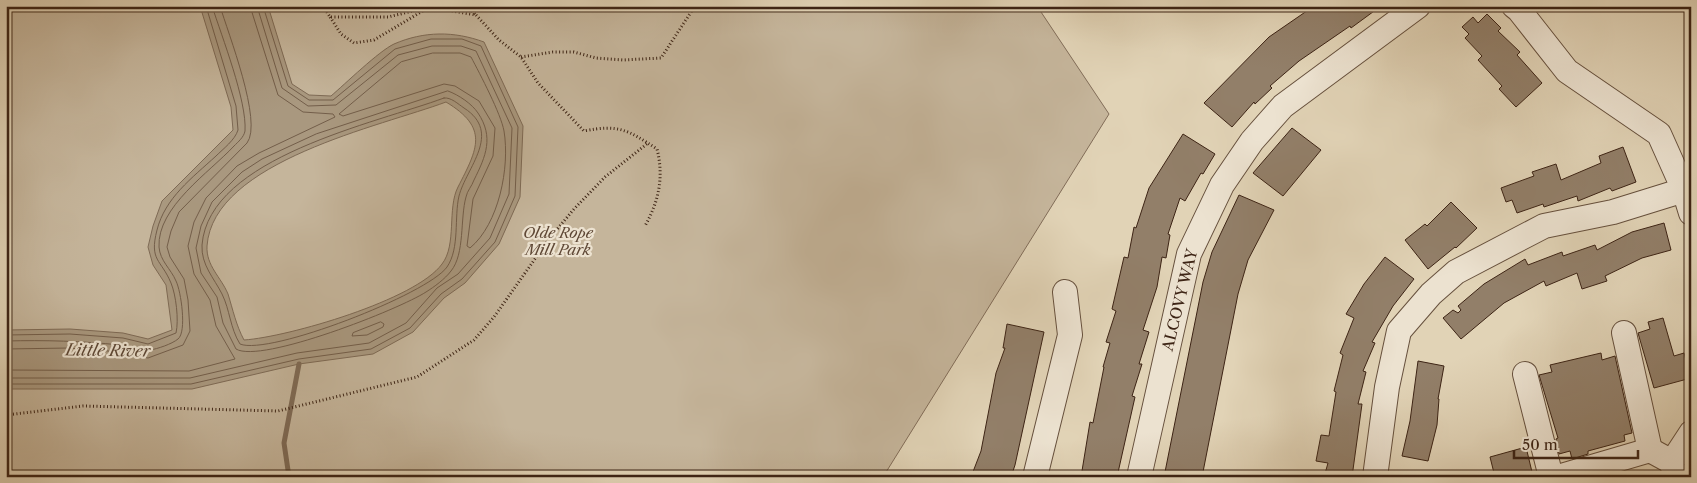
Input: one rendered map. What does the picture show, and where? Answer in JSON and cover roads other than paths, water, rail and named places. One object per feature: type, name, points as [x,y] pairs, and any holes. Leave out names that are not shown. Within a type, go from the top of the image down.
[{"type":"street","name":"ALCOVY WAY","points":[[1139,477],[1189,254],[1222,186],[1252,141],[1283,106],[1418,6]]},
{"type":"street","points":[[1375,477],[1387,387],[1399,331],[1431,294],[1456,272],[1544,226],[1613,212],[1687,202],[1659,134],[1567,71],[1520,10],[1514,6]]},
{"type":"street","points":[[1035,477],[1070,336],[1065,292]]},
{"type":"street","points":[[1624,333],[1650,450],[1674,469],[1691,433]]},
{"type":"street","points":[[1525,374],[1551,477]]},
{"type":"street","points":[[1558,477],[1650,450]]},
{"type":"water","name":"Little River","points":[[200,6],[268,6],[292,84],[309,95],[331,96],[380,53],[394,44],[405,40],[439,34],[473,38],[484,42],[523,126],[520,197],[499,244],[465,283],[444,298],[413,332],[373,354],[299,364],[192,389],[6,389],[6,330],[70,329],[123,333],[148,339],[172,330],[166,285],[153,265],[148,247],[153,226],[162,201],[233,130],[231,107]],"holes":[[[446,102],[469,121],[474,130],[476,140],[471,161],[455,196],[451,237],[447,256],[442,264],[428,277],[406,291],[380,303],[290,332],[244,340],[228,294],[211,265],[207,253],[207,246],[216,216],[238,191],[268,169],[305,151],[344,136]]]},
{"type":"waterway","points":[[289,477],[284,443],[299,364]]},
{"type":"park label","name":"Olde Rope Mill Park","points":[[558,242]]}]
